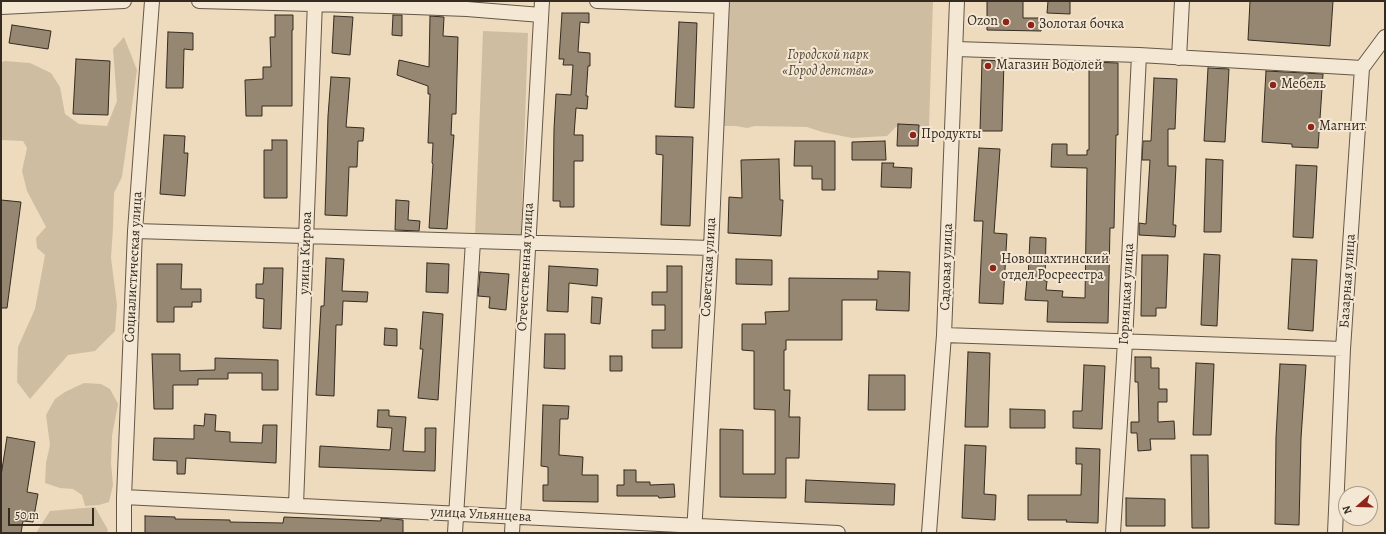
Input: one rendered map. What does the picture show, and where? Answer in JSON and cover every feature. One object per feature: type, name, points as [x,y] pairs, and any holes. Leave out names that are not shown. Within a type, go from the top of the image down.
[{"type":"street","points":[[1,7],[124,1]]},
{"type":"street","name":"Социалистическая улица","points":[[124,533],[124,497],[135,231],[152,1]]},
{"type":"street","points":[[199,1],[315,2],[467,9],[541,8]]},
{"type":"street","points":[[597,1],[722,3]]},
{"type":"street","name":"Садовая улица","points":[[928,533],[944,335],[957,1]]},
{"type":"street","points":[[1179,58],[1182,1]]},
{"type":"street","name":"улица Кирова","points":[[296,505],[315,2]]},
{"type":"street","name":"Советская улица","points":[[694,529],[711,248],[722,3]]},
{"type":"street","name":"Отечественная улица","points":[[512,533],[541,8]]},
{"type":"street","points":[[956,49],[1139,55],[1362,68],[1385,36]]},
{"type":"street","name":"Горняцкая улица","points":[[1113,533],[1125,342],[1139,55]]},
{"type":"street","name":"Базарная улица","points":[[1335,533],[1344,349],[1362,68]]},
{"type":"street","points":[[135,231],[711,248]]},
{"type":"street","points":[[455,533],[473,241]]},
{"type":"street","points":[[944,335],[1344,349]]},
{"type":"street","name":"улица Ульянцева","points":[[124,497],[513,516],[694,529],[838,533]]},
{"type":"green space","name":"Городской парк «Город детства»","points":[[728,1],[933,1],[929,127],[896,127],[887,136],[852,138],[822,132],[807,127],[755,126],[747,128],[723,126]]},
{"type":"green space","points":[[483,31],[528,33],[521,237],[475,236]]},
{"type":"green space","points":[[124,37],[137,70],[122,177],[114,193],[111,258],[117,305],[115,331],[95,351],[68,355],[30,399],[17,382],[18,347],[35,309],[45,255],[37,248],[36,238],[46,227],[27,191],[22,171],[27,148],[23,141],[1,140],[1,63],[4,61],[30,63],[51,73],[60,87],[65,114],[79,124],[107,126],[117,101],[113,49]]},
{"type":"green space","points":[[84,383],[101,384],[110,389],[118,404],[112,436],[111,463],[113,485],[109,502],[99,505],[85,506],[82,495],[73,489],[60,488],[45,483],[46,463],[50,445],[46,415],[55,399],[65,392]]},
{"type":"green space","points":[[95,507],[108,530],[107,533],[36,533],[50,511]]},
{"type":"building","points":[[987,1],[1023,1],[1023,18],[1042,18],[1041,31],[987,30]]},
{"type":"building","points":[[1048,1],[1070,1],[1070,14],[1047,13]]},
{"type":"building","points":[[1250,1],[1333,1],[1330,46],[1248,40]]},
{"type":"building","points":[[562,13],[589,13],[589,23],[580,22],[578,52],[590,53],[590,66],[588,66],[586,96],[588,96],[587,109],[576,108],[574,135],[583,135],[583,161],[574,161],[574,207],[560,207],[560,201],[553,201],[556,94],[571,95],[573,65],[563,65],[564,59],[559,59]]},
{"type":"building","points":[[275,15],[293,15],[292,106],[262,106],[262,116],[246,116],[245,80],[263,79],[263,67],[271,67],[270,37],[275,37]]},
{"type":"building","points":[[393,15],[402,15],[402,36],[392,35]]},
{"type":"building","points":[[334,16],[353,17],[350,55],[332,53]]},
{"type":"building","points":[[430,16],[444,17],[443,36],[458,37],[456,114],[452,114],[451,135],[454,135],[447,229],[429,228],[433,143],[428,143],[430,94],[428,94],[428,86],[397,75],[399,60],[429,67]]},
{"type":"building","points":[[679,22],[697,23],[694,108],[675,107]]},
{"type":"building","points":[[12,25],[51,31],[48,49],[9,43]]},
{"type":"building","points":[[168,32],[193,33],[193,50],[184,49],[183,88],[166,88]]},
{"type":"building","points":[[76,59],[110,61],[108,115],[73,114]]},
{"type":"building","points":[[982,60],[1004,61],[1002,131],[980,131]]},
{"type":"building","points":[[1089,62],[1118,63],[1118,135],[1116,135],[1114,228],[1110,228],[1108,323],[1047,322],[1048,301],[1025,300],[1028,279],[1030,237],[1046,238],[1046,290],[1063,291],[1062,297],[1085,298],[1087,168],[1051,167],[1052,144],[1067,144],[1067,155],[1087,155],[1087,150],[1089,150]]},
{"type":"building","points":[[1208,68],[1229,69],[1225,142],[1204,141]]},
{"type":"building","points":[[1266,71],[1323,74],[1318,148],[1292,147],[1292,144],[1262,142]]},
{"type":"building","points":[[331,77],[350,78],[346,127],[364,128],[363,141],[358,141],[357,167],[349,167],[347,216],[325,215],[328,116]]},
{"type":"building","points":[[1154,78],[1177,79],[1175,129],[1168,129],[1168,166],[1176,166],[1173,225],[1176,225],[1175,237],[1139,235],[1139,223],[1146,224],[1150,160],[1142,160],[1143,141],[1151,141]]},
{"type":"building","name":"Продукты","points":[[898,124],[919,125],[918,146],[897,146]]},
{"type":"building","points":[[164,135],[185,136],[184,153],[188,153],[185,196],[160,194]]},
{"type":"building","points":[[656,136],[693,137],[690,226],[661,225],[663,155],[656,154]]},
{"type":"building","points":[[272,140],[287,140],[287,198],[264,198],[264,150],[272,150]]},
{"type":"building","points":[[795,141],[835,141],[835,190],[822,190],[822,179],[812,179],[812,166],[794,166]]},
{"type":"building","points":[[885,141],[886,160],[852,160],[852,142]]},
{"type":"building","points":[[979,148],[1000,149],[994,233],[1007,234],[1003,304],[979,303],[983,221],[974,221]]},
{"type":"building","points":[[779,159],[780,200],[783,200],[781,236],[728,233],[729,197],[742,198],[741,160]]},
{"type":"building","points":[[1206,159],[1223,160],[1221,232],[1204,232]]},
{"type":"building","points":[[882,163],[894,163],[893,167],[912,168],[911,188],[881,187]]},
{"type":"building","points":[[1296,165],[1317,166],[1313,238],[1293,237]]},
{"type":"building","points":[[1,200],[21,202],[7,308],[1,308]]},
{"type":"building","points":[[396,200],[409,201],[408,220],[420,221],[419,231],[395,230]]},
{"type":"building","points":[[1204,254],[1220,255],[1217,326],[1201,325]]},
{"type":"building","points":[[1142,255],[1168,255],[1166,308],[1156,308],[1156,316],[1141,316]]},
{"type":"building","points":[[326,258],[344,259],[342,291],[368,292],[367,302],[343,301],[342,325],[336,325],[334,396],[316,395],[321,306],[324,306]]},
{"type":"building","points":[[736,259],[772,260],[772,285],[736,284]]},
{"type":"building","points":[[1292,259],[1317,260],[1313,331],[1288,329]]},
{"type":"building","points":[[427,263],[449,264],[448,293],[426,292]]},
{"type":"building","points":[[157,264],[182,264],[181,289],[201,289],[201,302],[192,302],[192,307],[174,307],[174,322],[157,322]]},
{"type":"building","points":[[549,266],[598,269],[597,286],[569,283],[568,312],[547,311]]},
{"type":"building","points":[[667,266],[682,266],[682,348],[652,348],[652,330],[665,330],[665,305],[652,305],[652,292],[667,292]]},
{"type":"building","points":[[264,268],[283,268],[281,329],[263,328],[264,299],[256,298],[256,284],[263,284]]},
{"type":"building","points":[[878,271],[910,272],[909,311],[876,310],[877,300],[842,300],[842,340],[786,340],[786,350],[784,350],[784,390],[790,390],[789,417],[800,417],[799,458],[786,458],[786,498],[720,497],[720,429],[743,430],[743,474],[775,474],[775,410],[754,409],[754,351],[742,350],[742,324],[766,324],[765,312],[789,311],[789,278],[878,279]]},
{"type":"building","points":[[480,272],[509,274],[506,310],[489,308],[490,297],[478,296]]},
{"type":"building","points":[[592,297],[602,298],[600,324],[591,323]]},
{"type":"building","points":[[423,312],[443,314],[438,400],[418,398],[423,349],[420,349]]},
{"type":"building","points":[[385,328],[397,329],[397,346],[384,345]]},
{"type":"building","points":[[545,334],[565,334],[565,369],[544,368]]},
{"type":"building","points":[[968,352],[990,353],[988,427],[965,427]]},
{"type":"building","points":[[152,354],[180,354],[180,371],[215,370],[215,358],[278,360],[278,390],[262,390],[262,373],[228,373],[228,379],[198,379],[198,385],[173,385],[173,409],[154,409]]},
{"type":"building","points":[[610,356],[622,356],[622,371],[610,371]]},
{"type":"building","points":[[1135,357],[1151,357],[1151,368],[1159,368],[1159,389],[1167,389],[1167,402],[1158,402],[1158,422],[1174,421],[1175,439],[1150,439],[1151,450],[1138,451],[1137,433],[1131,433],[1131,422],[1139,422],[1138,382],[1135,382]]},
{"type":"building","points":[[1196,363],[1214,364],[1211,435],[1193,435]]},
{"type":"building","points":[[1280,364],[1306,365],[1301,438],[1299,525],[1275,524],[1276,437]]},
{"type":"building","points":[[1084,365],[1105,366],[1102,429],[1073,428],[1073,411],[1082,411]]},
{"type":"building","points":[[869,375],[905,375],[905,410],[868,410]]},
{"type":"building","points":[[543,405],[569,406],[568,419],[560,419],[559,455],[583,457],[582,475],[598,475],[598,502],[543,501],[543,485],[548,485],[548,467],[541,466]]},
{"type":"building","points":[[1010,409],[1045,410],[1045,428],[1010,428]]},
{"type":"building","points":[[378,410],[389,410],[389,416],[406,417],[403,451],[425,452],[425,428],[436,428],[435,471],[319,467],[320,446],[390,450],[392,428],[377,427]]},
{"type":"building","points":[[205,414],[216,415],[215,431],[230,432],[230,442],[262,443],[263,425],[277,425],[276,463],[186,458],[185,474],[177,474],[177,461],[153,460],[154,438],[194,439],[194,425],[204,426]]},
{"type":"building","points":[[7,437],[35,442],[27,492],[38,494],[33,522],[23,521],[21,533],[1,533],[1,476]]},
{"type":"building","points":[[965,445],[986,446],[984,494],[996,495],[995,520],[962,518]]},
{"type":"building","points":[[1076,448],[1100,449],[1098,523],[1066,522],[1067,520],[1028,520],[1028,495],[1081,495],[1082,464],[1076,464]]},
{"type":"building","points":[[1191,455],[1208,455],[1209,528],[1192,528]]},
{"type":"building","points":[[624,470],[636,470],[636,482],[650,482],[650,485],[674,484],[675,497],[659,498],[658,496],[617,496],[617,485],[624,485]]},
{"type":"building","points":[[806,480],[895,484],[894,505],[805,502]]},
{"type":"building","points":[[1126,498],[1165,499],[1165,526],[1126,526]]},
{"type":"building","points":[[145,516],[175,517],[175,519],[230,520],[230,522],[283,523],[284,517],[381,521],[381,518],[403,520],[403,533],[145,533]]},
{"type":"place","name":"Ozon","points":[[1006,22]]},
{"type":"place","name":"Золотая бочка","points":[[1031,25]]},
{"type":"place","name":"Магазин Водолей","points":[[988,66]]},
{"type":"place","name":"Мебель","points":[[1273,85]]},
{"type":"place","name":"Магнит","points":[[1311,127]]},
{"type":"place","name":"Продукты","points":[[913,135]]},
{"type":"place","name":"Новошахтинский отдел Росреестра","points":[[993,268]]}]
